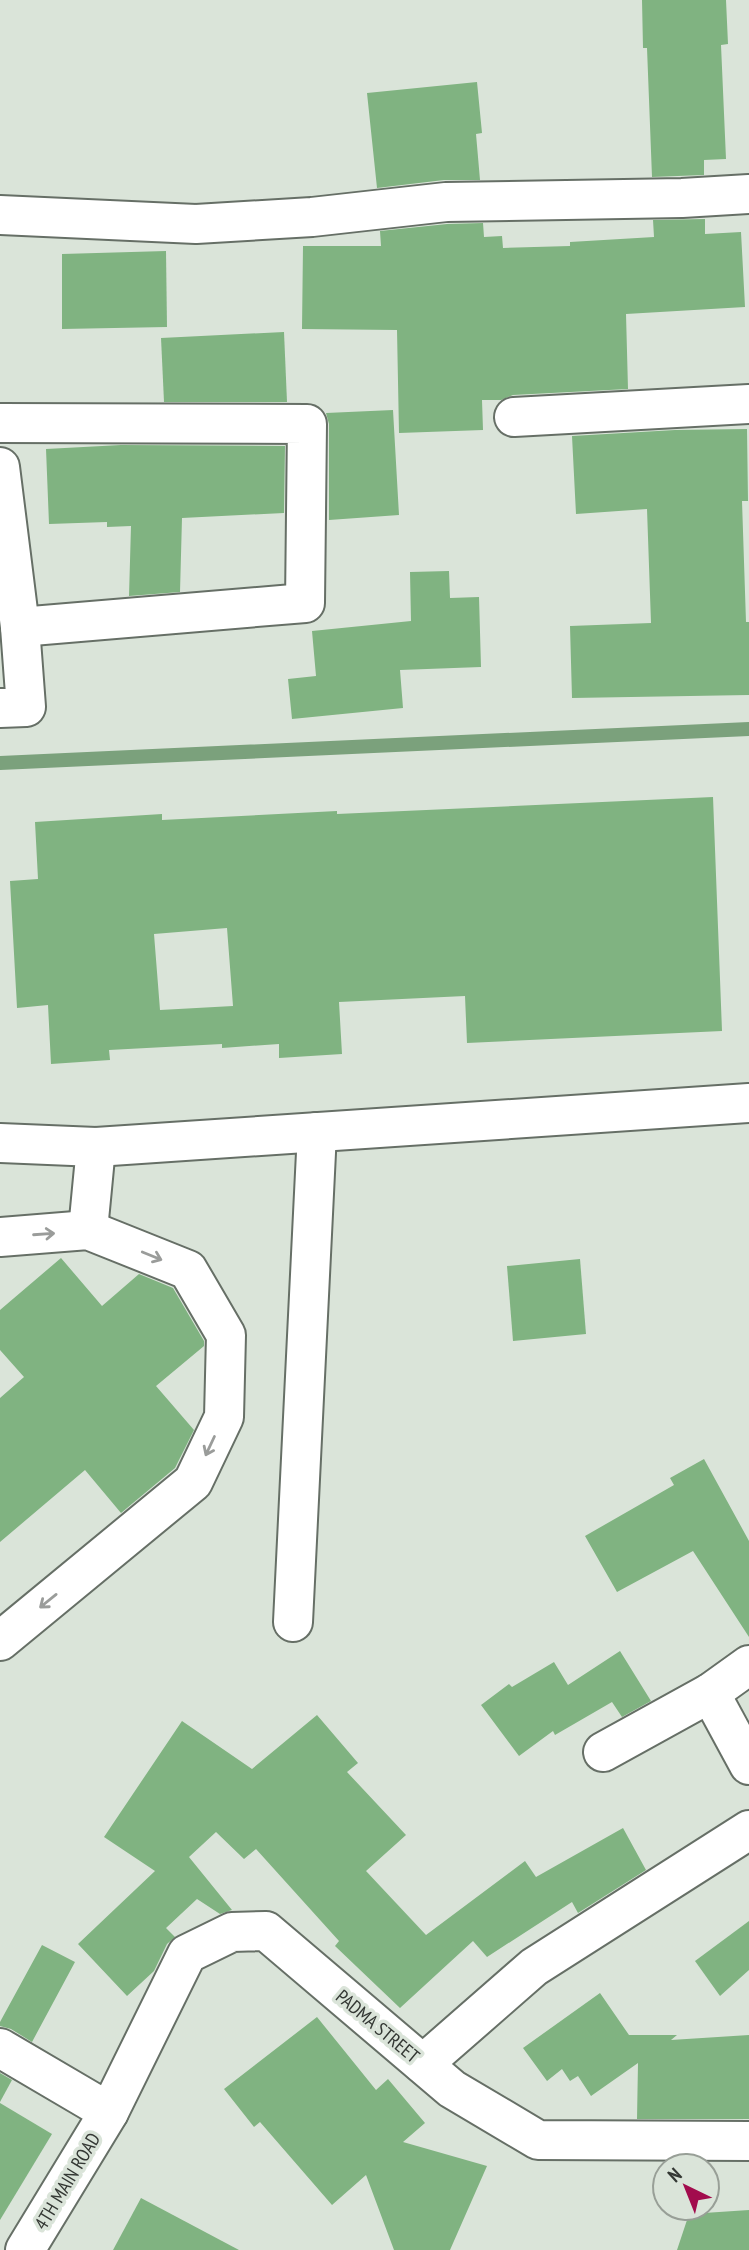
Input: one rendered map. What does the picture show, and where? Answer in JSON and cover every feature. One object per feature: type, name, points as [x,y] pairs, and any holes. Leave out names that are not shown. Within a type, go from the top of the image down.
[{"type":"street","points":[[0,215],[196,224],[312,217],[446,202],[682,198],[749,194]]},
{"type":"street","points":[[514,417],[749,404]]},
{"type":"street","points":[[0,424],[307,424],[305,603],[20,627]]},
{"type":"street","points":[[0,467],[20,627],[26,707],[0,708]]},
{"type":"street","points":[[0,1143],[96,1147],[749,1103]]},
{"type":"street","points":[[292,1622],[317,1132]]},
{"type":"street","points":[[88,1230],[96,1147]]},
{"type":"street","points":[[0,1237],[88,1230],[188,1270],[226,1335],[224,1417],[193,1482],[0,1641]]},
{"type":"street","points":[[603,1752],[710,1693],[749,1665]]},
{"type":"street","points":[[710,1693],[749,1765]]},
{"type":"street","points":[[423,2064],[534,1967],[749,1830]]},
{"type":"street","name":"PADMA STREET","points":[[109,2112],[187,1954],[232,1932],[266,1931],[452,2089],[538,2140],[749,2141]]},
{"type":"street","points":[[0,2048],[109,2112]]},
{"type":"street","name":"4TH MAIN ROAD","points":[[25,2250],[109,2112]]},
{"type":"building","points":[[642,0],[726,0],[728,44],[721,45],[726,159],[704,160],[704,175],[652,177],[647,48],[643,48]]},
{"type":"building","points":[[477,82],[482,133],[476,134],[480,180],[444,180],[377,188],[367,93]]},
{"type":"building","points":[[705,219],[705,234],[741,232],[745,307],[626,314],[628,389],[513,395],[501,400],[482,400],[483,430],[399,433],[397,330],[302,329],[303,246],[381,246],[380,231],[483,223],[484,237],[502,236],[503,248],[570,246],[570,242],[654,237],[653,220]]},
{"type":"building","points":[[166,251],[167,327],[62,329],[62,254]]},
{"type":"building","points":[[284,332],[287,402],[164,402],[161,338]]},
{"type":"building","points":[[393,410],[399,515],[329,520],[329,424],[326,413]]},
{"type":"building","points":[[747,429],[748,501],[742,501],[746,622],[749,622],[749,695],[572,698],[570,626],[651,623],[647,509],[576,514],[572,436]]},
{"type":"building","points":[[121,445],[285,446],[284,513],[182,518],[180,592],[129,596],[131,526],[107,527],[107,522],[49,524],[46,449]]},
{"type":"building","points":[[449,571],[450,598],[479,597],[481,667],[400,670],[403,708],[292,719],[288,679],[316,676],[312,631],[411,621],[410,572]]},
{"type":"building","points":[[713,797],[722,1031],[467,1043],[465,996],[339,1002],[342,1054],[279,1058],[279,1044],[222,1048],[222,1044],[109,1050],[110,1060],[51,1064],[48,1005],[17,1008],[10,881],[38,879],[35,822],[162,814],[162,820],[337,811],[337,814]],"holes":[[[227,928],[233,1006],[160,1010],[154,934]]]},
{"type":"building","points":[[61,1258],[102,1306],[139,1274],[173,1288],[204,1341],[204,1346],[156,1386],[194,1430],[175,1468],[121,1513],[85,1470],[0,1542],[0,1398],[24,1377],[0,1350],[0,1310]]},
{"type":"building","points":[[580,1259],[586,1334],[513,1341],[507,1266]]},
{"type":"building","points":[[704,1459],[749,1541],[749,1637],[693,1551],[617,1592],[585,1536],[674,1485],[670,1478]]},
{"type":"building","points":[[620,1651],[651,1701],[622,1717],[612,1702],[555,1735],[553,1731],[519,1756],[481,1705],[509,1684],[512,1687],[554,1662],[568,1685]]},
{"type":"building","points":[[317,1715],[358,1763],[347,1772],[406,1835],[366,1871],[426,1935],[525,1861],[536,1877],[623,1828],[646,1870],[578,1913],[572,1902],[487,1957],[473,1941],[400,2008],[335,1946],[339,1941],[256,1849],[244,1859],[216,1832],[189,1857],[232,1910],[220,1914],[197,1899],[166,1928],[175,1937],[167,1944],[154,1971],[127,1996],[78,1944],[155,1871],[104,1837],[182,1721],[252,1769]]},
{"type":"building","points":[[749,1921],[749,1970],[720,1996],[695,1961]]},
{"type":"building","points":[[42,1945],[75,1962],[32,2042],[11,2029],[0,2026],[0,2022]]},
{"type":"building","points":[[600,1993],[629,2035],[677,2035],[671,2040],[749,2035],[749,2119],[637,2119],[638,2063],[591,2096],[578,2076],[570,2081],[562,2069],[547,2081],[523,2048]]},
{"type":"building","points":[[317,2017],[376,2090],[388,2079],[425,2123],[403,2142],[487,2166],[450,2250],[394,2250],[366,2175],[332,2205],[260,2122],[254,2127],[224,2089]]},
{"type":"building","points":[[0,2073],[12,2080],[0,2102]]},
{"type":"building","points":[[0,2103],[52,2134],[0,2220]]},
{"type":"building","points":[[141,2198],[239,2250],[113,2250]]},
{"type":"building","points":[[749,2210],[749,2250],[677,2250],[686,2222],[721,2222],[721,2212]]},
{"type":"waterway","points":[[0,763],[749,729]]}]
